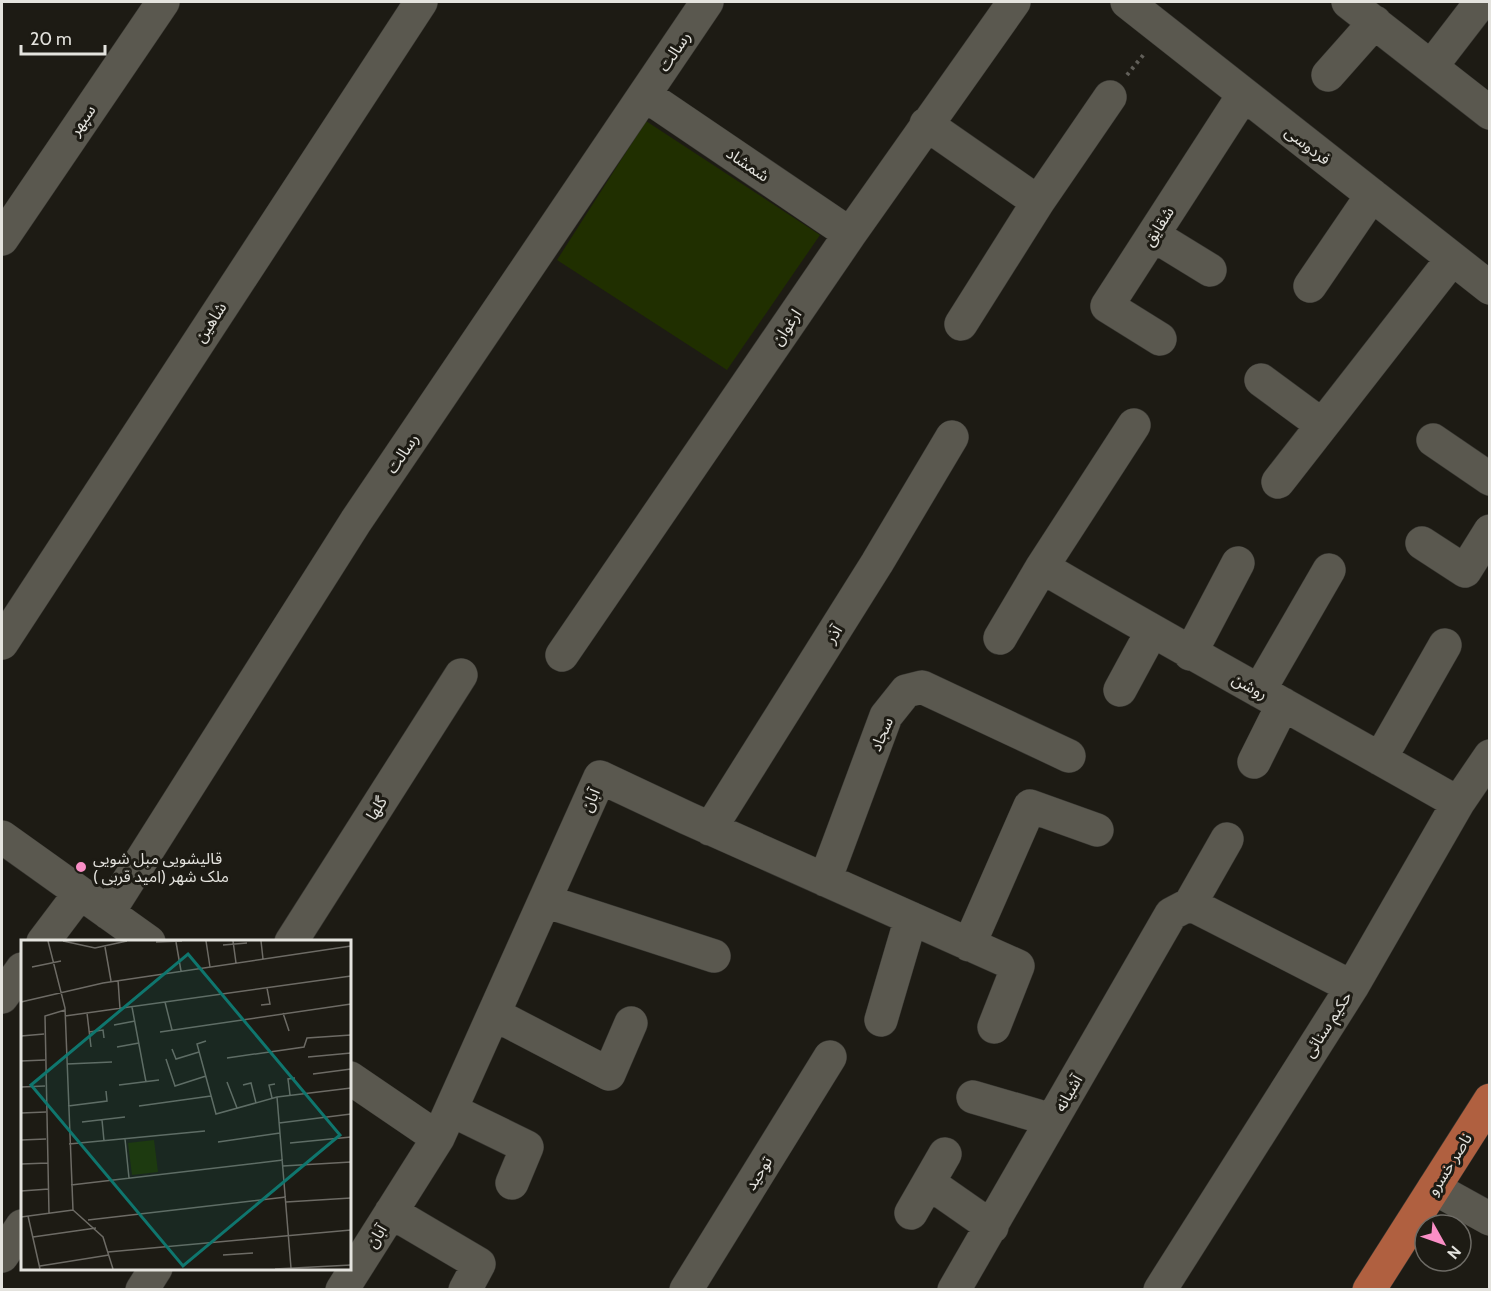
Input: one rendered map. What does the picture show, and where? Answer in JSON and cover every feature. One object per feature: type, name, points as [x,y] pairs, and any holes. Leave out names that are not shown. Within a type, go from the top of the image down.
[{"type":"main road","name":"ناصر خسرو","points":[[1369,1290],[1490,1100]]},
{"type":"street","name":"سپهر","points":[[2,238],[163,2]]},
{"type":"street","name":"شاهین","points":[[2,643],[421,2]]},
{"type":"street","name":"رسالت","points":[[108,913],[356,521],[707,2]]},
{"type":"street","name":"ارغوان","points":[[562,655],[926,124],[1014,2]]},
{"type":"street","name":"فردوسی","points":[[1127,2],[1490,288]]},
{"type":"street","points":[[1348,2],[1490,113]]},
{"type":"street","points":[[1431,67],[1481,2]]},
{"type":"street","points":[[1328,75],[1375,22]]},
{"type":"street","name":"شقایق","points":[[1160,339],[1107,306],[1244,94]]},
{"type":"street","name":"شمشاد","points":[[645,95],[850,234]]},
{"type":"street","points":[[961,324],[1038,202],[1110,97]]},
{"type":"street","points":[[926,124],[1038,202]]},
{"type":"street","points":[[1310,286],[1372,195]]},
{"type":"street","points":[[1153,235],[1209,270]]},
{"type":"street","points":[[1278,482],[1452,258]]},
{"type":"street","points":[[1261,380],[1322,425]]},
{"type":"street","points":[[1000,638],[1042,567],[1134,425]]},
{"type":"street","name":"آذر","points":[[710,829],[878,563],[952,437]]},
{"type":"street","points":[[1433,440],[1490,479]]},
{"type":"street","points":[[1422,543],[1465,571],[1490,531]]},
{"type":"street","points":[[1190,654],[1238,563]]},
{"type":"street","name":"روشن","points":[[1042,567],[1190,654],[1458,803]]},
{"type":"street","points":[[1254,762],[1271,697],[1329,570]]},
{"type":"street","points":[[1120,690],[1152,631]]},
{"type":"street","points":[[1380,759],[1445,645]]},
{"type":"street","name":"گلها","points":[[292,940],[461,675]]},
{"type":"street","name":"سجاد","points":[[825,880],[886,716],[906,691],[922,687],[1069,756]]},
{"type":"street","name":"حکیم سنائی","points":[[1160,1290],[1352,987],[1458,803],[1490,756]]},
{"type":"street","name":"آبان","points":[[342,1290],[445,1124],[600,777],[710,829],[1018,966],[994,1027]]},
{"type":"street","points":[[969,945],[1030,806],[1097,830]]},
{"type":"street","points":[[2,837],[145,940]]},
{"type":"street","points":[[1227,838],[1190,904],[1352,987]]},
{"type":"street","points":[[45,940],[80,893]]},
{"type":"street","points":[[545,901],[714,956]]},
{"type":"street","name":"آشیانه","points":[[954,1290],[1171,914],[1190,904]]},
{"type":"street","points":[[881,1020],[911,918]]},
{"type":"street","points":[[2,997],[21,970]]},
{"type":"street","points":[[494,1014],[609,1074],[631,1023]]},
{"type":"street","name":"توحید","points":[[686,1290],[830,1057]]},
{"type":"street","points":[[351,1078],[445,1124],[527,1147],[512,1183]]},
{"type":"street","points":[[973,1097],[1052,1120]]},
{"type":"street","points":[[911,1213],[945,1154]]},
{"type":"street","points":[[929,1183],[992,1227]]},
{"type":"street","points":[[1434,1188],[1490,1219]]},
{"type":"street","points":[[391,1212],[479,1264],[465,1290]]},
{"type":"street","points":[[2,1256],[21,1228]]},
{"type":"street","points":[[142,1290],[155,1270]]},
{"type":"path","points":[[1110,97],[1163,30]]},
{"type":"green space","points":[[646,121],[820,235],[727,370],[557,260]]},
{"type":"place","name":"قالیشویی مبل شویی ملک شهر (امید قربی )","points":[[81,867]]}]
